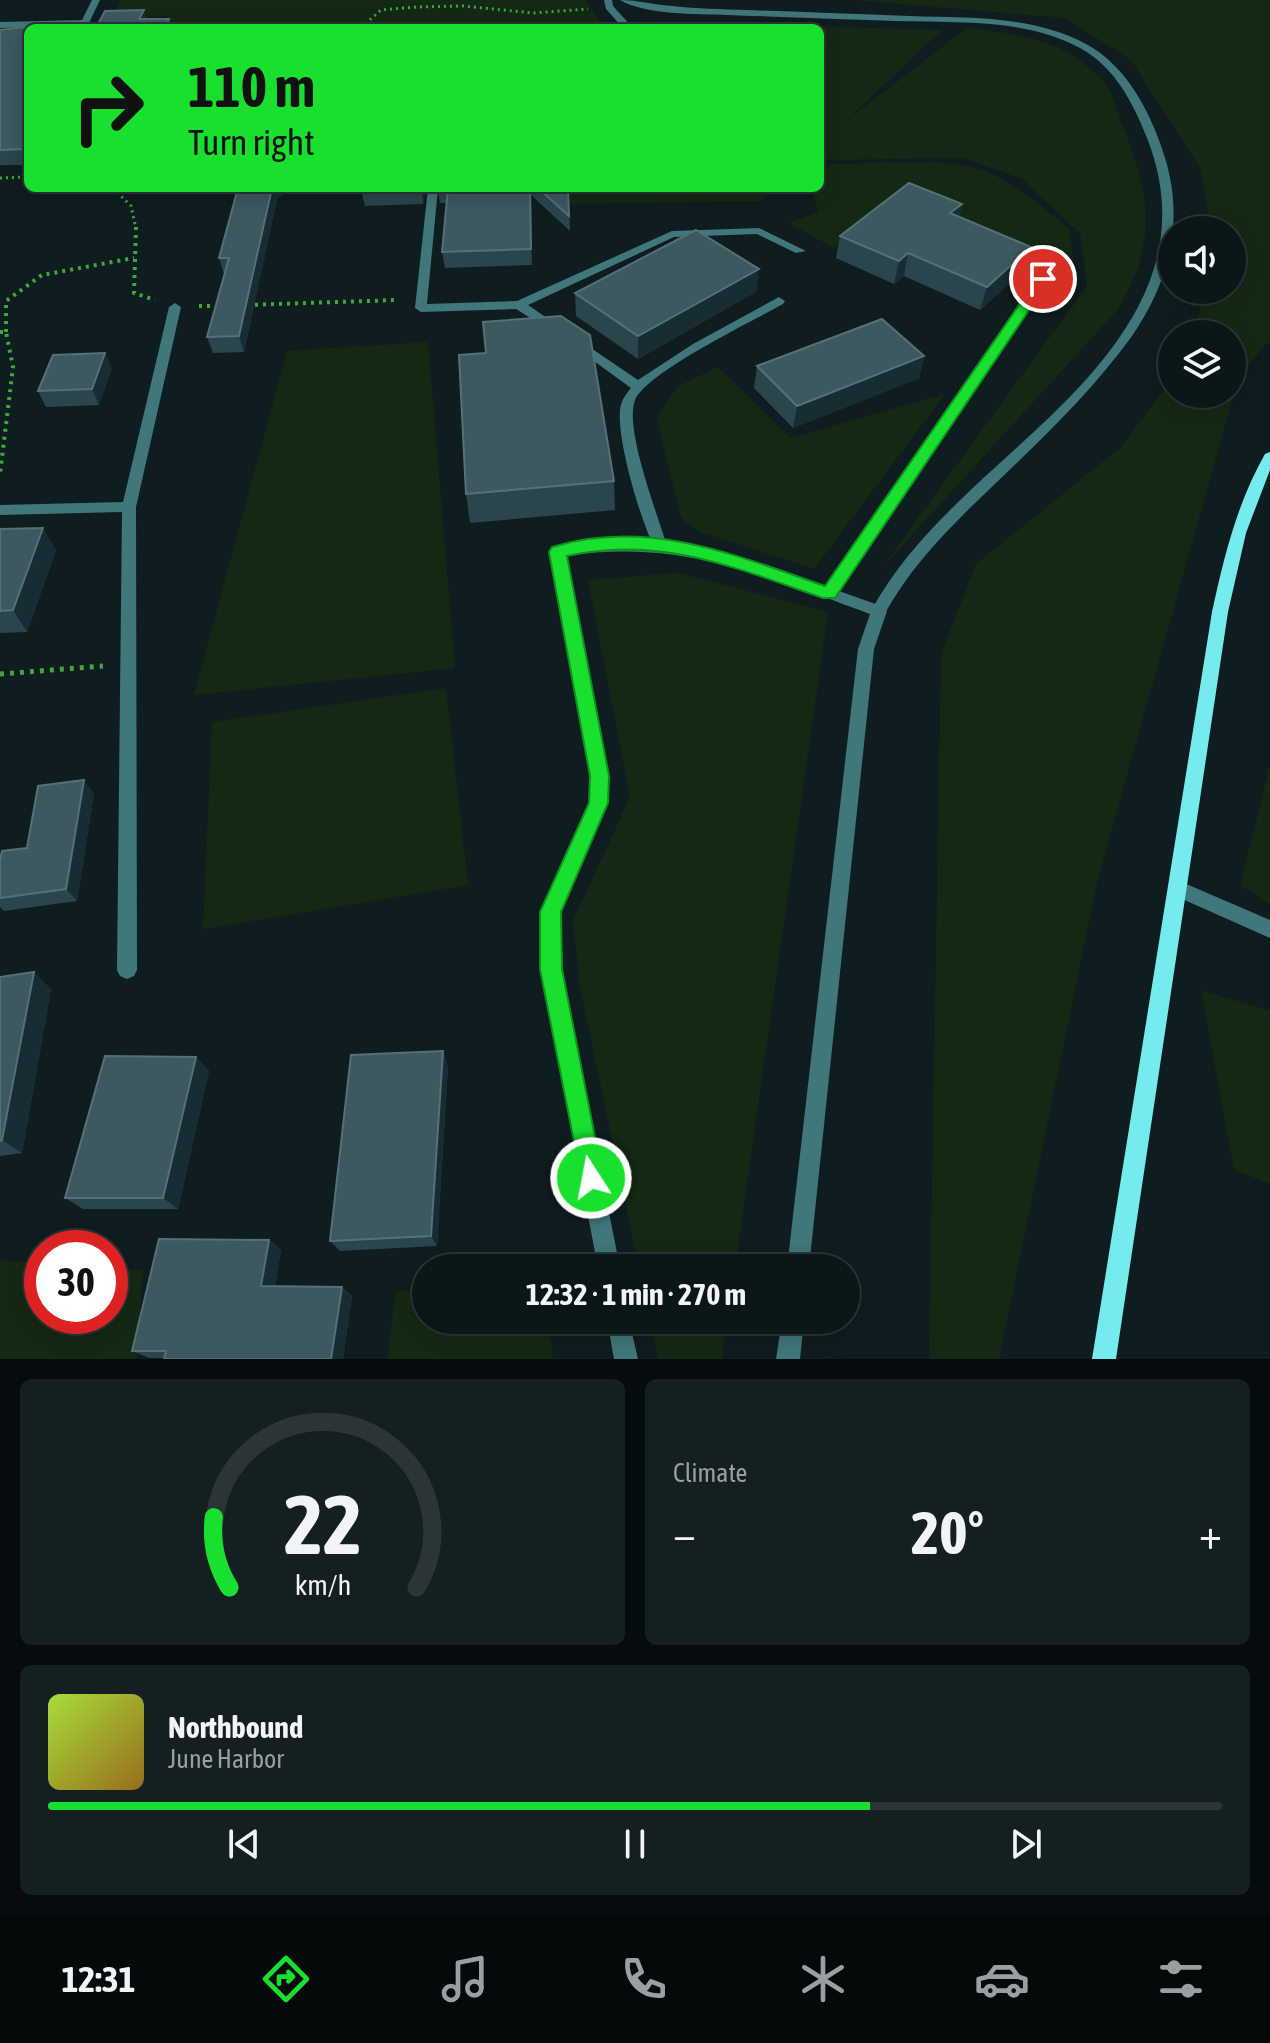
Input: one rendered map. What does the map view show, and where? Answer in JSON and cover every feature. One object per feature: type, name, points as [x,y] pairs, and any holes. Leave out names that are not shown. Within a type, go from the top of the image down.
[{"type":"main road","points":[[1104,1359],[1220,612],[1236,536],[1256,481],[1270,457]]},
{"type":"street","points":[[42,24],[85,23],[96,0]]},
{"type":"street","points":[[624,0],[696,11],[987,22],[1046,32],[1092,51],[1115,71],[1154,140],[1168,190],[1169,238],[1156,286],[1143,310],[1107,359],[931,537],[901,574],[879,611],[866,649],[800,1254]]},
{"type":"street","points":[[608,4],[625,24]]},
{"type":"street","points":[[0,25],[24,24]]},
{"type":"street","points":[[433,192],[421,308],[519,305],[672,234],[759,231],[800,251]]},
{"type":"street","points":[[829,594],[1043,279]]},
{"type":"street","points":[[659,543],[626,424],[628,399],[647,378],[779,301]]},
{"type":"street","points":[[519,305],[639,387]]},
{"type":"street","points":[[127,970],[129,507],[175,307]]},
{"type":"street","points":[[0,510],[129,507]]},
{"type":"street","points":[[606,1254],[551,969],[551,912],[599,803],[600,776],[558,552],[583,546],[659,543],[700,549],[879,611]]},
{"type":"street","points":[[1177,888],[1270,929]]},
{"type":"street","points":[[621,1334],[626,1359]]},
{"type":"street","points":[[788,1359],[791,1334]]},
{"type":"path","points":[[365,24],[381,10],[416,7],[463,6],[533,13],[608,4]]},
{"type":"path","points":[[0,178],[24,177]]},
{"type":"path","points":[[123,192],[134,207],[134,293],[175,307],[221,306]]},
{"type":"path","points":[[0,474],[13,367],[3,332],[6,301],[42,275],[134,258]]},
{"type":"path","points":[[237,305],[422,299]]},
{"type":"path","points":[[0,674],[128,665]]},
{"type":"green space","points":[[120,0],[585,0],[602,24],[165,24],[168,16],[114,18]]},
{"type":"green space","points":[[854,0],[1270,0],[1270,338],[1246,369],[1246,320],[1198,320],[1202,304],[1246,304],[1246,216],[1209,216],[1200,168],[1131,60],[1065,18]]},
{"type":"green space","points":[[638,21],[739,24],[640,24]]},
{"type":"green space","points":[[824,27],[942,30],[847,120],[967,28],[1039,41],[1086,65],[1111,92],[1138,171],[1146,216],[1140,260],[1119,308],[881,569],[1087,286],[1080,233],[1022,179],[963,158],[824,160]]},
{"type":"green space","points":[[937,163],[994,175],[1024,193],[1069,229],[1076,278],[956,238],[900,195],[834,248],[789,223],[818,212],[813,192],[824,192],[824,166]]},
{"type":"green space","points":[[570,192],[770,192],[760,201],[569,204]]},
{"type":"green space","points":[[428,342],[455,668],[194,695],[287,351]]},
{"type":"green space","points":[[718,367],[791,438],[945,394],[814,569],[698,531],[681,518],[657,418],[678,386]]},
{"type":"green space","points":[[1158,398],[1158,408],[1230,408],[1097,882],[999,1359],[929,1359],[941,654],[976,564],[1121,447]]},
{"type":"green space","points":[[678,573],[828,612],[737,1254],[636,1254],[580,987],[573,921],[630,797],[588,580]]},
{"type":"green space","points":[[446,688],[468,885],[203,929],[212,722]]},
{"type":"green space","points":[[1270,766],[1270,904],[1240,885]]},
{"type":"green space","points":[[1201,990],[1270,1011],[1270,1184],[1234,1170]]},
{"type":"green space","points":[[0,1260],[24,1262],[24,1334],[128,1334],[128,1269],[143,1270],[137,1359],[0,1359]]},
{"type":"green space","points":[[412,1290],[412,1334],[550,1334],[553,1359],[387,1359],[396,1291]]},
{"type":"green space","points":[[653,1334],[725,1334],[722,1359],[658,1359]]},
{"type":"building","points":[[144,10],[139,19],[169,19],[167,24],[98,24],[105,11]]},
{"type":"building","points":[[24,27],[24,149],[0,150],[0,30]]},
{"type":"building","points":[[909,183],[962,204],[950,213],[1031,247],[987,287],[908,253],[899,261],[840,236]]},
{"type":"building","points":[[237,192],[271,192],[239,336],[207,337],[229,258],[219,258]]},
{"type":"building","points":[[448,192],[530,192],[531,249],[442,252]]},
{"type":"building","points":[[542,192],[568,192],[569,216]]},
{"type":"building","points":[[696,230],[759,269],[638,336],[575,293]]},
{"type":"building","points":[[561,316],[590,335],[614,481],[466,494],[459,355],[486,353],[483,322]]},
{"type":"building","points":[[882,319],[924,356],[797,406],[757,366]]},
{"type":"building","points":[[105,353],[92,389],[38,391],[53,355]]},
{"type":"building","points":[[43,528],[13,610],[0,611],[0,529]]},
{"type":"building","points":[[84,780],[66,889],[0,898],[2,851],[27,848],[38,786]]},
{"type":"building","points":[[34,972],[2,1140],[0,1141],[0,977]]},
{"type":"building","points":[[443,1051],[431,1236],[330,1241],[351,1055]]},
{"type":"building","points":[[105,1056],[196,1057],[163,1198],[65,1198]]},
{"type":"building","points":[[159,1239],[269,1240],[261,1286],[342,1287],[331,1359],[164,1359],[166,1351],[132,1351]]},
{"type":"route","points":[[591,1178],[551,969],[551,912],[599,803],[600,776],[558,552],[583,546],[659,543],[700,549],[829,594],[1043,279]]}]
